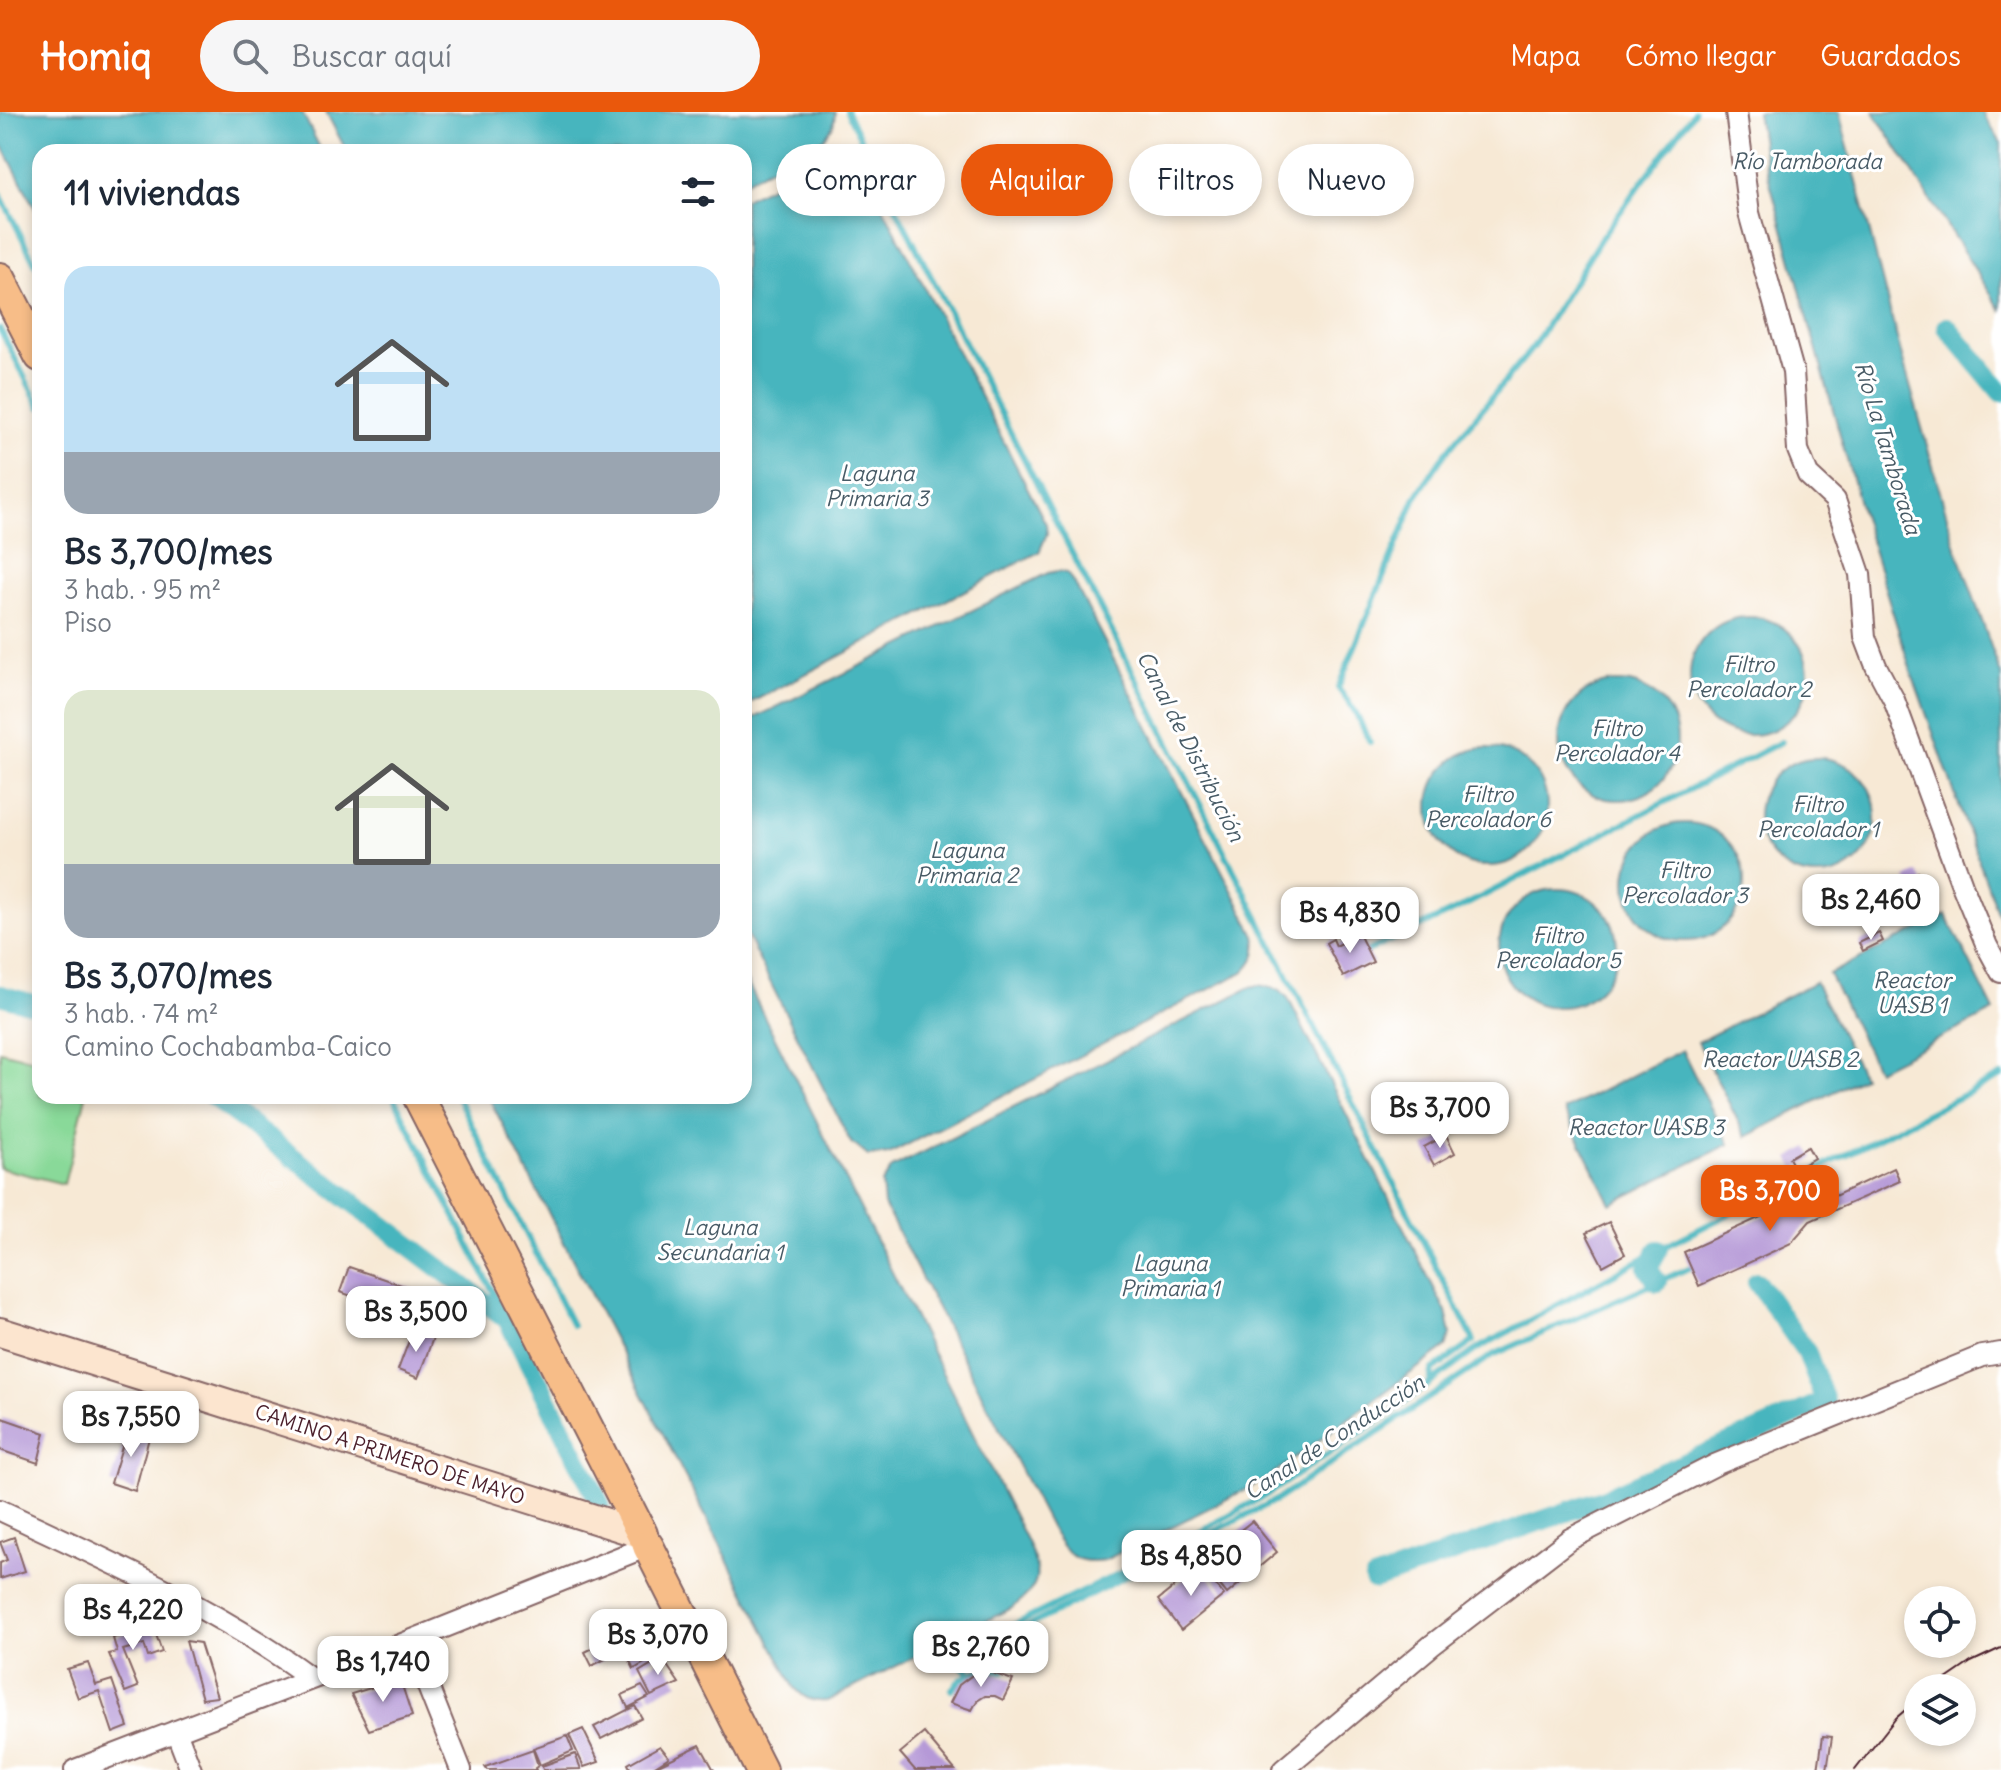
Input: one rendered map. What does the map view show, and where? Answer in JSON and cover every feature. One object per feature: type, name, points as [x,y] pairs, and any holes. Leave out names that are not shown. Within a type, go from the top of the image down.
[{"type":"main road","points":[[0,278],[32,340]]},
{"type":"main road","points":[[422,1104],[761,1770]]},
{"type":"main road","name":"CAMINO A PRIMERO DE MAYO","points":[[0,1332],[645,1540]]},
{"type":"street","points":[[1736,112],[1749,213],[1793,371],[1798,450],[1808,475],[1835,500],[1860,574],[1865,637],[1894,700],[1987,946],[2001,972]]},
{"type":"street","points":[[1283,1770],[1432,1645],[1570,1539],[1717,1464],[1982,1356],[2001,1353]]},
{"type":"street","points":[[0,1510],[155,1583],[285,1659],[311,1678]]},
{"type":"street","points":[[75,1770],[410,1641],[645,1540]]},
{"type":"street","points":[[410,1641],[461,1770]]},
{"type":"street","points":[[176,1731],[191,1770]]},
{"type":"green space","points":[[0,1051],[32,1059],[32,1104],[84,1104],[64,1184],[0,1168]]},
{"type":"water","points":[[0,112],[302,112],[318,144],[32,144],[32,203],[0,141]]},
{"type":"water","points":[[326,112],[835,112],[833,126],[824,139],[815,144],[776,144],[776,165],[752,178],[752,144],[343,144]]},
{"type":"water","name":"Río Tamborada","points":[[1757,112],[1839,112],[1900,350],[1954,541],[2001,675],[2001,923],[1911,671],[1862,514],[1765,164]]},
{"type":"water","points":[[1874,112],[1982,112],[2001,143],[2001,310]]},
{"type":"water","name":"Laguna Primaria 3","points":[[776,183],[776,216],[888,216],[1046,524],[1047,534],[1039,552],[752,702],[752,195]]},
{"type":"water","name":"Laguna Primaria 2","points":[[1048,573],[1067,573],[1073,580],[1255,935],[1255,955],[1243,972],[889,1154],[868,1156],[850,1141],[752,946],[752,719]]},
{"type":"water","name":"Filtro Percolador 2","points":[[1749,617],[1782,627],[1798,643],[1808,676],[1798,709],[1782,725],[1749,735],[1716,725],[1700,709],[1690,676],[1700,643],[1716,627]]},
{"type":"water","name":"Filtro Percolador 4","points":[[1618,682],[1651,692],[1667,708],[1677,741],[1667,774],[1651,790],[1618,800],[1585,790],[1569,774],[1559,741],[1569,708],[1585,692]]},
{"type":"water","name":"Filtro Percolador 6","points":[[1488,748],[1521,758],[1537,774],[1547,807],[1537,840],[1521,856],[1488,866],[1455,856],[1439,840],[1429,807],[1439,774],[1455,758]]},
{"type":"water","name":"Filtro Percolador 1","points":[[1817,758],[1850,768],[1866,784],[1876,817],[1866,850],[1850,866],[1817,876],[1784,866],[1768,850],[1758,817],[1768,784],[1784,768]]},
{"type":"water","name":"Filtro Percolador 3","points":[[1685,823],[1718,833],[1734,849],[1744,882],[1734,915],[1718,931],[1685,941],[1652,931],[1636,915],[1626,882],[1636,849],[1652,833]]},
{"type":"water","name":"Filtro Percolador 5","points":[[1558,889],[1591,899],[1607,915],[1617,948],[1607,981],[1591,997],[1558,1007],[1525,997],[1509,981],[1499,948],[1509,915],[1525,899]]},
{"type":"water","name":"Reactor UASB 1","points":[[1946,915],[1994,1011],[1877,1070],[1829,974]]},
{"type":"water","name":"Reactor UASB 2","points":[[1815,982],[1863,1077],[1746,1137],[1698,1042]]},
{"type":"water","name":"Laguna Primaria 1","points":[[1259,985],[1280,990],[1288,998],[1446,1312],[1451,1334],[1446,1347],[1265,1480],[1105,1560],[1078,1559],[1067,1551],[1051,1529],[884,1205],[882,1183],[892,1168]]},
{"type":"water","name":"Laguna Secundaria 1","points":[[752,992],[1027,1542],[1036,1571],[1036,1579],[1029,1593],[1012,1608],[827,1701],[808,1698],[794,1687],[492,1104],[752,1104]]},
{"type":"water","name":"Reactor UASB 3","points":[[1682,1050],[1729,1144],[1611,1204],[1564,1110]]},
{"type":"building","points":[[1918,872],[1923,883],[1911,889],[1906,878]]},
{"type":"building","points":[[1879,933],[1883,941],[1863,951],[1859,943]]},
{"type":"building","points":[[1359,934],[1373,962],[1343,977],[1326,943],[1333,939],[1336,946]]},
{"type":"building","points":[[1446,1135],[1455,1153],[1434,1165],[1424,1147]]},
{"type":"building","points":[[1808,1147],[1814,1158],[1795,1169],[1789,1158]]},
{"type":"building","points":[[1894,1168],[1900,1181],[1810,1221],[1791,1243],[1699,1286],[1684,1252],[1776,1210],[1805,1210]]},
{"type":"building","points":[[1741,1182],[1747,1193],[1728,1204],[1722,1193]]},
{"type":"building","points":[[1609,1222],[1625,1254],[1603,1266],[1586,1233]]},
{"type":"building","points":[[349,1267],[451,1302],[442,1328],[340,1292]]},
{"type":"building","points":[[413,1330],[433,1338],[418,1378],[398,1370]]},
{"type":"building","points":[[2,1418],[45,1433],[38,1463],[0,1450]]},
{"type":"building","points":[[128,1427],[150,1434],[135,1491],[111,1483]]},
{"type":"building","points":[[1252,1521],[1277,1552],[1227,1594],[1201,1562]]},
{"type":"building","points":[[14,1537],[25,1571],[0,1579],[0,1563],[7,1560],[0,1542]]},
{"type":"building","points":[[1200,1566],[1224,1595],[1181,1630],[1158,1600]]},
{"type":"building","points":[[152,1623],[162,1652],[148,1657],[144,1644],[123,1650],[138,1687],[125,1692],[109,1654],[117,1652],[113,1638]]},
{"type":"building","points":[[630,1629],[638,1642],[650,1636],[660,1654],[634,1669],[624,1649],[592,1666],[585,1652]]},
{"type":"building","points":[[186,1641],[200,1643],[217,1697],[202,1699]]},
{"type":"building","points":[[662,1658],[679,1683],[651,1696],[639,1672]]},
{"type":"building","points":[[88,1663],[96,1685],[112,1680],[128,1727],[113,1733],[99,1691],[78,1698],[67,1669]]},
{"type":"building","points":[[986,1671],[1013,1680],[1003,1700],[985,1696],[977,1701],[972,1710],[950,1703],[959,1685],[975,1673]]},
{"type":"building","points":[[400,1679],[412,1716],[369,1730],[351,1694]]},
{"type":"building","points":[[642,1686],[649,1697],[628,1708],[622,1695]]},
{"type":"building","points":[[635,1706],[642,1718],[601,1739],[594,1727]]},
{"type":"building","points":[[583,1729],[599,1762],[584,1767],[569,1735]]},
{"type":"building","points":[[924,1733],[955,1770],[915,1770],[900,1753]]},
{"type":"building","points":[[567,1736],[573,1751],[540,1765],[533,1748]]},
{"type":"building","points":[[1823,1736],[1832,1737],[1827,1770],[1818,1770]]},
{"type":"building","points":[[700,1745],[714,1770],[631,1770],[628,1764],[660,1746],[669,1757],[650,1769]]},
{"type":"building","points":[[533,1750],[538,1766],[536,1770],[487,1770],[485,1767]]},
{"type":"building","points":[[575,1754],[581,1769],[543,1770],[542,1766]]},
{"type":"waterway","name":"Canal de Distribución","points":[[847,112],[1474,1341],[1432,1371],[1430,1383]]},
{"type":"waterway","points":[[1370,742],[1354,710],[1338,688],[1416,497],[1441,459],[1533,347],[1601,238],[1694,112]]},
{"type":"waterway","points":[[0,194],[32,257]]},
{"type":"waterway","points":[[1947,327],[2001,392]]},
{"type":"waterway","points":[[0,329],[32,391]]},
{"type":"waterway","points":[[1363,953],[1454,911],[1781,742]]},
{"type":"waterway","points":[[0,995],[32,1004]]},
{"type":"waterway","points":[[967,1672],[961,1665],[963,1650],[1151,1558],[1266,1495],[1380,1420],[1477,1349],[1658,1250],[2001,1076]]},
{"type":"waterway","points":[[223,1104],[507,1319],[600,1504]]},
{"type":"waterway","points":[[397,1104],[507,1319]]},
{"type":"waterway","points":[[461,1104],[572,1325]]},
{"type":"waterway","points":[[1657,1282],[1648,1268],[1658,1250]]},
{"type":"waterway","name":"Canal de Conducción","points":[[970,1673],[971,1655],[1278,1499],[1493,1355],[1691,1267]]},
{"type":"waterway","points":[[1374,1580],[1603,1499],[1825,1401],[1807,1353],[1757,1282]]},
{"type":"waterway","name":"Canal de Conducción","points":[[952,1689],[975,1672],[1003,1672]]},
{"type":"tram line","points":[[1953,1674],[2001,1648]]},
{"type":"tram line","points":[[1855,1770],[1904,1711]]},
{"type":"water label","name":"Río La Tamborada","points":[[1888,448]]}]
